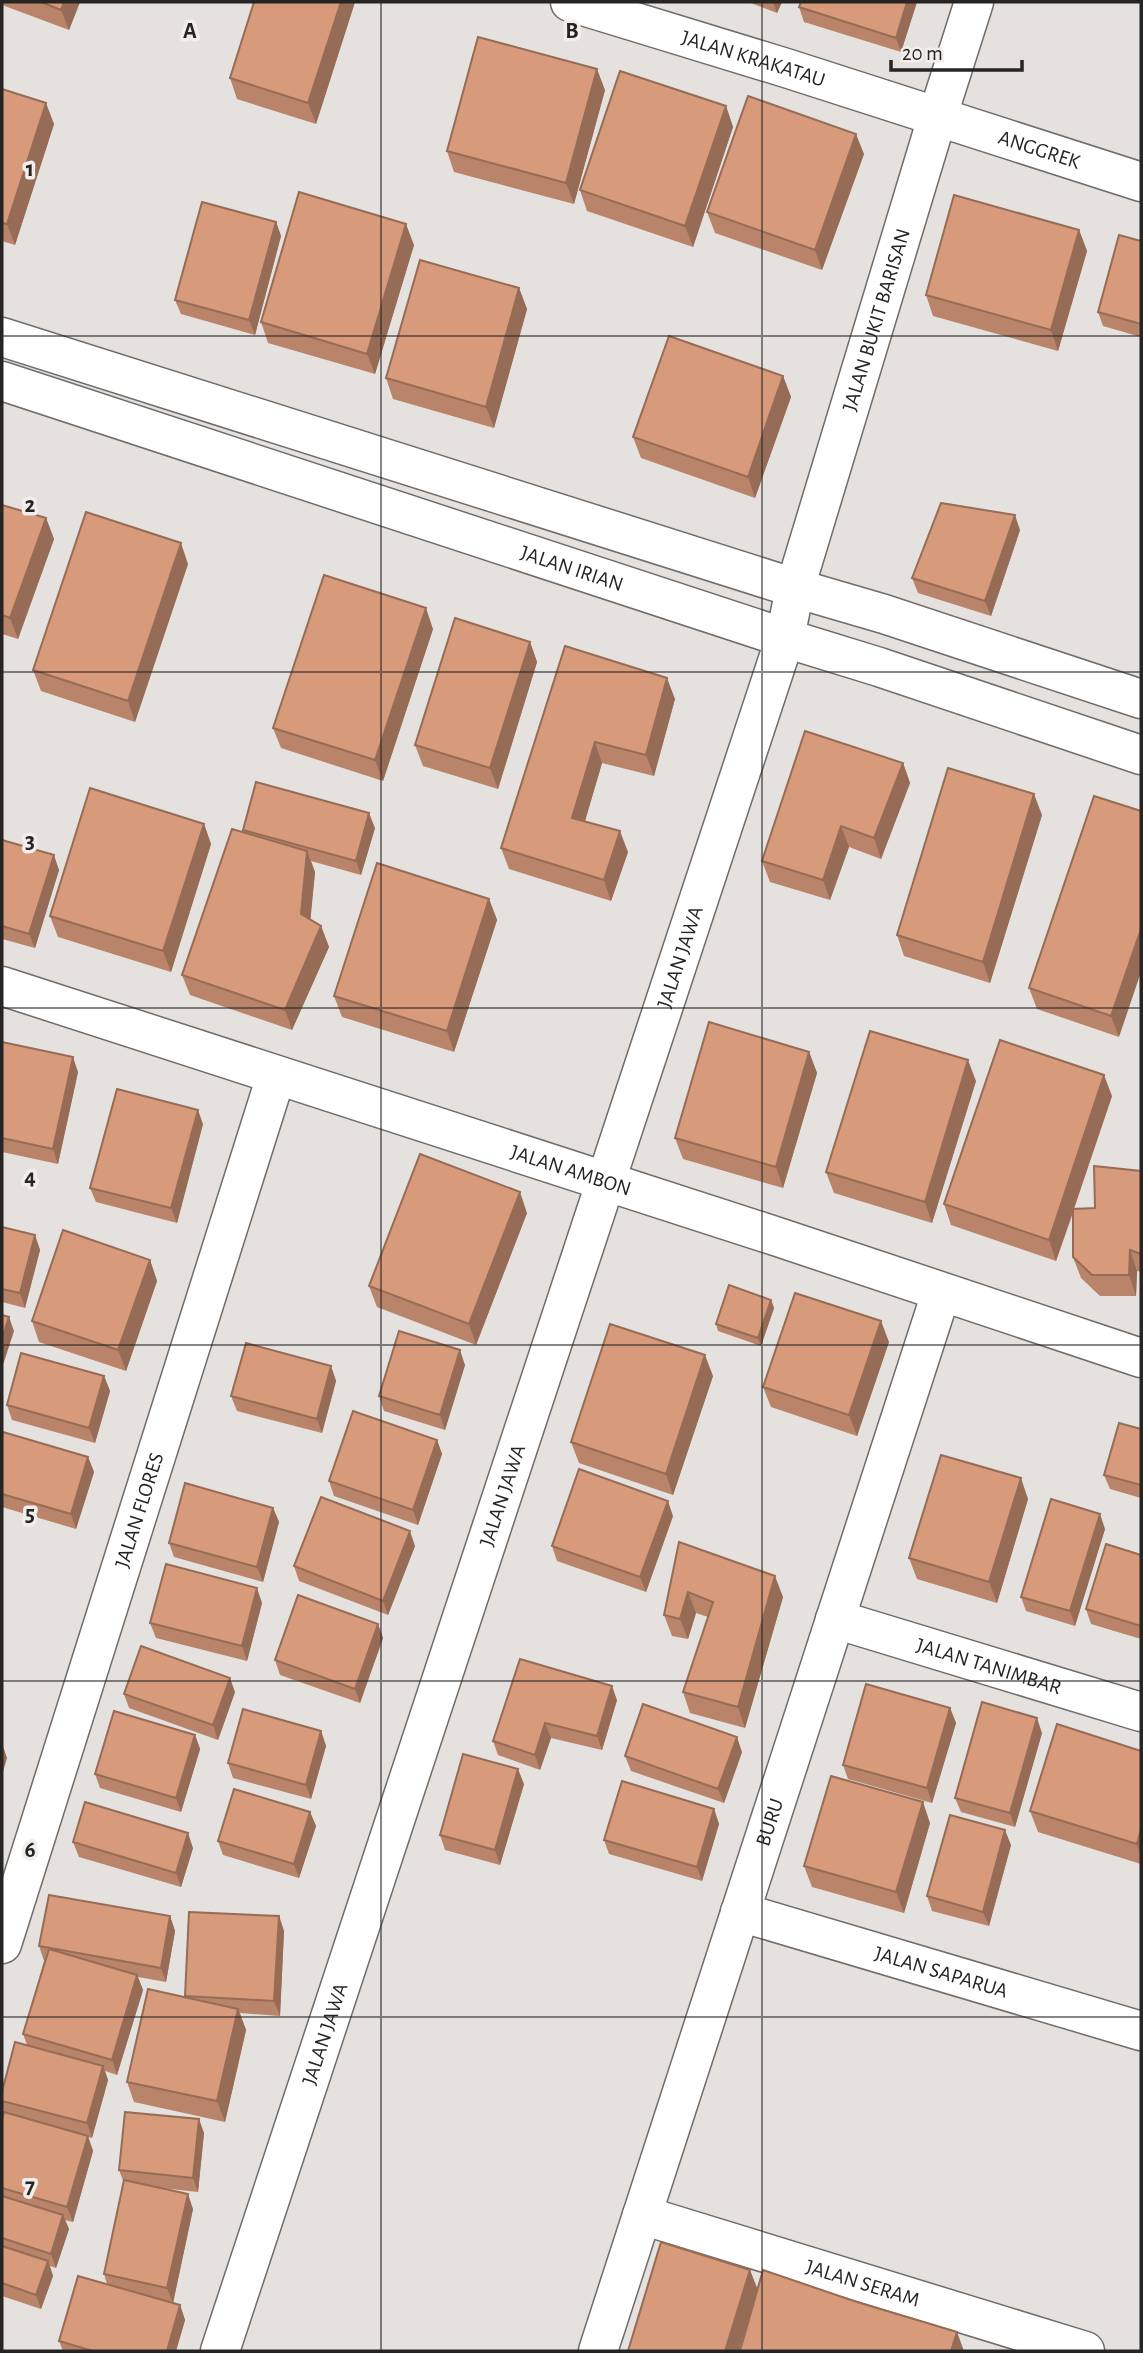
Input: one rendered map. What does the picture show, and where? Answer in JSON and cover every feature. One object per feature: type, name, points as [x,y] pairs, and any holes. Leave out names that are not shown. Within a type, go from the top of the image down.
[{"type":"street","name":"JALAN KRAKATAU","points":[[570,2],[624,10],[937,118]]},
{"type":"street","name":"JALAN BUKIT BARISAN","points":[[785,638],[794,588],[974,2]]},
{"type":"street","name":"ANGGREK","points":[[937,118],[1141,182]]},
{"type":"street","points":[[2,337],[794,588],[884,614],[1141,699]]},
{"type":"street","name":"JALAN IRIAN","points":[[2,381],[1141,755]]},
{"type":"street","name":"JALAN JAWA","points":[[220,2351],[785,638]]},
{"type":"street","name":"JALAN AMBON","points":[[2,986],[778,1237],[1141,1358]]},
{"type":"street","name":"JALAN FLORES","points":[[2,1944],[276,1076]]},
{"type":"street","name":"BURU","points":[[598,2351],[941,1293]]},
{"type":"street","name":"JALAN TANIMBAR","points":[[835,1619],[1141,1712]]},
{"type":"street","name":"JALAN SAPARUA","points":[[740,1912],[1141,2031]]},
{"type":"street","name":"JALAN SERAM","points":[[642,2215],[1085,2351]]},
{"type":"building","points":[[41,2],[64,2],[61,10]]},
{"type":"building","points":[[254,2],[341,2],[308,103],[230,78]]},
{"type":"building","points":[[801,2],[907,2],[896,38],[799,7]]},
{"type":"building","points":[[478,37],[597,69],[566,183],[447,151]]},
{"type":"building","points":[[620,71],[726,106],[685,226],[580,190]]},
{"type":"building","points":[[2,89],[46,103],[7,224],[2,223]]},
{"type":"building","points":[[748,96],[856,134],[815,250],[707,212]]},
{"type":"building","points":[[299,192],[406,224],[367,354],[261,322]]},
{"type":"building","points":[[954,195],[1079,230],[1051,330],[926,295]]},
{"type":"building","points":[[202,202],[276,222],[249,320],[175,300]]},
{"type":"building","points":[[1119,235],[1141,241],[1141,324],[1098,312]]},
{"type":"building","points":[[420,260],[519,288],[486,407],[386,378]]},
{"type":"building","points":[[669,336],[783,376],[748,477],[633,437]]},
{"type":"building","points":[[941,503],[1015,515],[985,601],[912,578]]},
{"type":"building","points":[[2,505],[46,518],[10,618],[2,615]]},
{"type":"building","points":[[86,512],[181,543],[128,701],[33,670]]},
{"type":"building","points":[[324,575],[426,608],[375,760],[273,728]]},
{"type":"building","points":[[455,618],[530,642],[490,768],[415,745]]},
{"type":"building","points":[[565,646],[667,678],[646,755],[595,742],[572,818],[620,831],[604,880],[501,848]]},
{"type":"building","points":[[805,731],[903,763],[874,838],[841,826],[823,880],[762,861]]},
{"type":"building","points":[[948,768],[1034,794],[983,962],[897,935]]},
{"type":"building","points":[[256,782],[369,813],[356,861],[243,830]]},
{"type":"building","points":[[90,788],[204,824],[163,951],[50,916]]},
{"type":"building","points":[[1094,796],[1141,811],[1141,929],[1111,1016],[1029,988]]},
{"type":"building","points":[[232,829],[307,851],[301,914],[321,926],[285,1010],[182,975]]},
{"type":"building","points":[[2,840],[54,855],[29,934],[2,926]]},
{"type":"building","points":[[377,863],[489,899],[447,1031],[334,996]]},
{"type":"building","points":[[709,1022],[809,1052],[776,1167],[675,1138]]},
{"type":"building","points":[[870,1031],[968,1060],[925,1202],[826,1172]]},
{"type":"building","points":[[1000,1040],[1104,1075],[1049,1240],[944,1204]]},
{"type":"building","points":[[2,1042],[73,1057],[53,1149],[2,1138]]},
{"type":"building","points":[[117,1089],[198,1110],[171,1208],[90,1188]]},
{"type":"building","points":[[420,1154],[520,1192],[469,1324],[369,1286]]},
{"type":"building","points":[[1094,1166],[1141,1171],[1141,1254],[1130,1250],[1129,1275],[1092,1275],[1073,1257],[1073,1209],[1095,1208]]},
{"type":"building","points":[[2,1227],[35,1235],[20,1293],[2,1289]]},
{"type":"building","points":[[63,1230],[150,1260],[118,1350],[32,1321]]},
{"type":"building","points":[[729,1285],[771,1300],[758,1338],[716,1324]]},
{"type":"building","points":[[795,1293],[881,1321],[849,1415],[763,1387]]},
{"type":"building","points":[[2,1315],[9,1317],[2,1338]]},
{"type":"building","points":[[610,1324],[705,1355],[666,1474],[571,1442]]},
{"type":"building","points":[[399,1331],[460,1350],[440,1415],[379,1396]]},
{"type":"building","points":[[246,1343],[331,1366],[317,1419],[231,1396]]},
{"type":"building","points":[[21,1353],[104,1376],[89,1428],[7,1405]]},
{"type":"building","points":[[353,1411],[437,1440],[413,1510],[329,1481]]},
{"type":"building","points":[[1119,1423],[1141,1429],[1141,1485],[1104,1475]]},
{"type":"building","points":[[3,1432],[88,1457],[71,1514],[2,1494]]},
{"type":"building","points":[[941,1455],[1021,1478],[989,1582],[909,1558]]},
{"type":"building","points":[[579,1469],[668,1501],[640,1577],[552,1546]]},
{"type":"building","points":[[185,1483],[273,1508],[257,1567],[169,1543]]},
{"type":"building","points":[[321,1497],[410,1531],[383,1601],[294,1566]]},
{"type":"building","points":[[1051,1499],[1100,1514],[1070,1611],[1021,1597]]},
{"type":"building","points":[[679,1542],[775,1576],[738,1707],[683,1692],[713,1602],[688,1592],[680,1619],[664,1615]]},
{"type":"building","points":[[1106,1544],[1141,1555],[1141,1626],[1086,1609]]},
{"type":"building","points":[[166,1564],[257,1588],[242,1646],[150,1623]]},
{"type":"building","points":[[298,1595],[378,1624],[355,1689],[275,1660]]},
{"type":"building","points":[[141,1646],[230,1678],[213,1725],[124,1694]]},
{"type":"building","points":[[520,1659],[612,1686],[597,1736],[545,1723],[535,1755],[493,1741]]},
{"type":"building","points":[[866,1684],[950,1708],[927,1788],[843,1765]]},
{"type":"building","points":[[982,1702],[1037,1718],[1010,1813],[955,1798]]},
{"type":"building","points":[[643,1704],[737,1737],[718,1789],[625,1756]]},
{"type":"building","points":[[243,1709],[321,1731],[306,1785],[228,1763]]},
{"type":"building","points":[[114,1711],[195,1735],[176,1798],[95,1774]]},
{"type":"building","points":[[1057,1724],[1141,1751],[1141,1829],[1137,1844],[1030,1811]]},
{"type":"building","points":[[463,1754],[518,1769],[495,1850],[440,1835]]},
{"type":"building","points":[[831,1776],[923,1802],[896,1892],[804,1866]]},
{"type":"building","points":[[622,1781],[714,1809],[697,1867],[604,1840]]},
{"type":"building","points":[[234,1789],[310,1812],[294,1864],[218,1841]]},
{"type":"building","points":[[85,1802],[188,1833],[176,1873],[73,1842]]},
{"type":"building","points":[[950,1815],[1005,1830],[983,1912],[927,1896]]},
{"type":"building","points":[[49,1895],[170,1916],[161,1968],[39,1946]]},
{"type":"building","points":[[189,1912],[279,1916],[274,2001],[185,1996]]},
{"type":"building","points":[[49,1949],[137,1975],[112,2060],[23,2034]]},
{"type":"building","points":[[148,1989],[238,2009],[217,2101],[127,2082]]},
{"type":"building","points":[[15,2042],[103,2066],[87,2123],[2,2101]]},
{"type":"building","points":[[4,2112],[88,2136],[67,2207],[2,2188]]},
{"type":"building","points":[[125,2112],[199,2119],[193,2178],[119,2170]]},
{"type":"building","points":[[124,2180],[188,2194],[167,2288],[104,2274]]},
{"type":"building","points":[[2,2196],[63,2215],[51,2254],[2,2238]]},
{"type":"building","points":[[661,2242],[750,2270],[725,2351],[628,2351]]},
{"type":"building","points":[[2,2246],[48,2261],[36,2295],[2,2283]]},
{"type":"building","points":[[763,2270],[957,2332],[951,2351],[740,2351]]},
{"type":"building","points":[[78,2276],[180,2305],[167,2351],[93,2351],[59,2341]]}]
